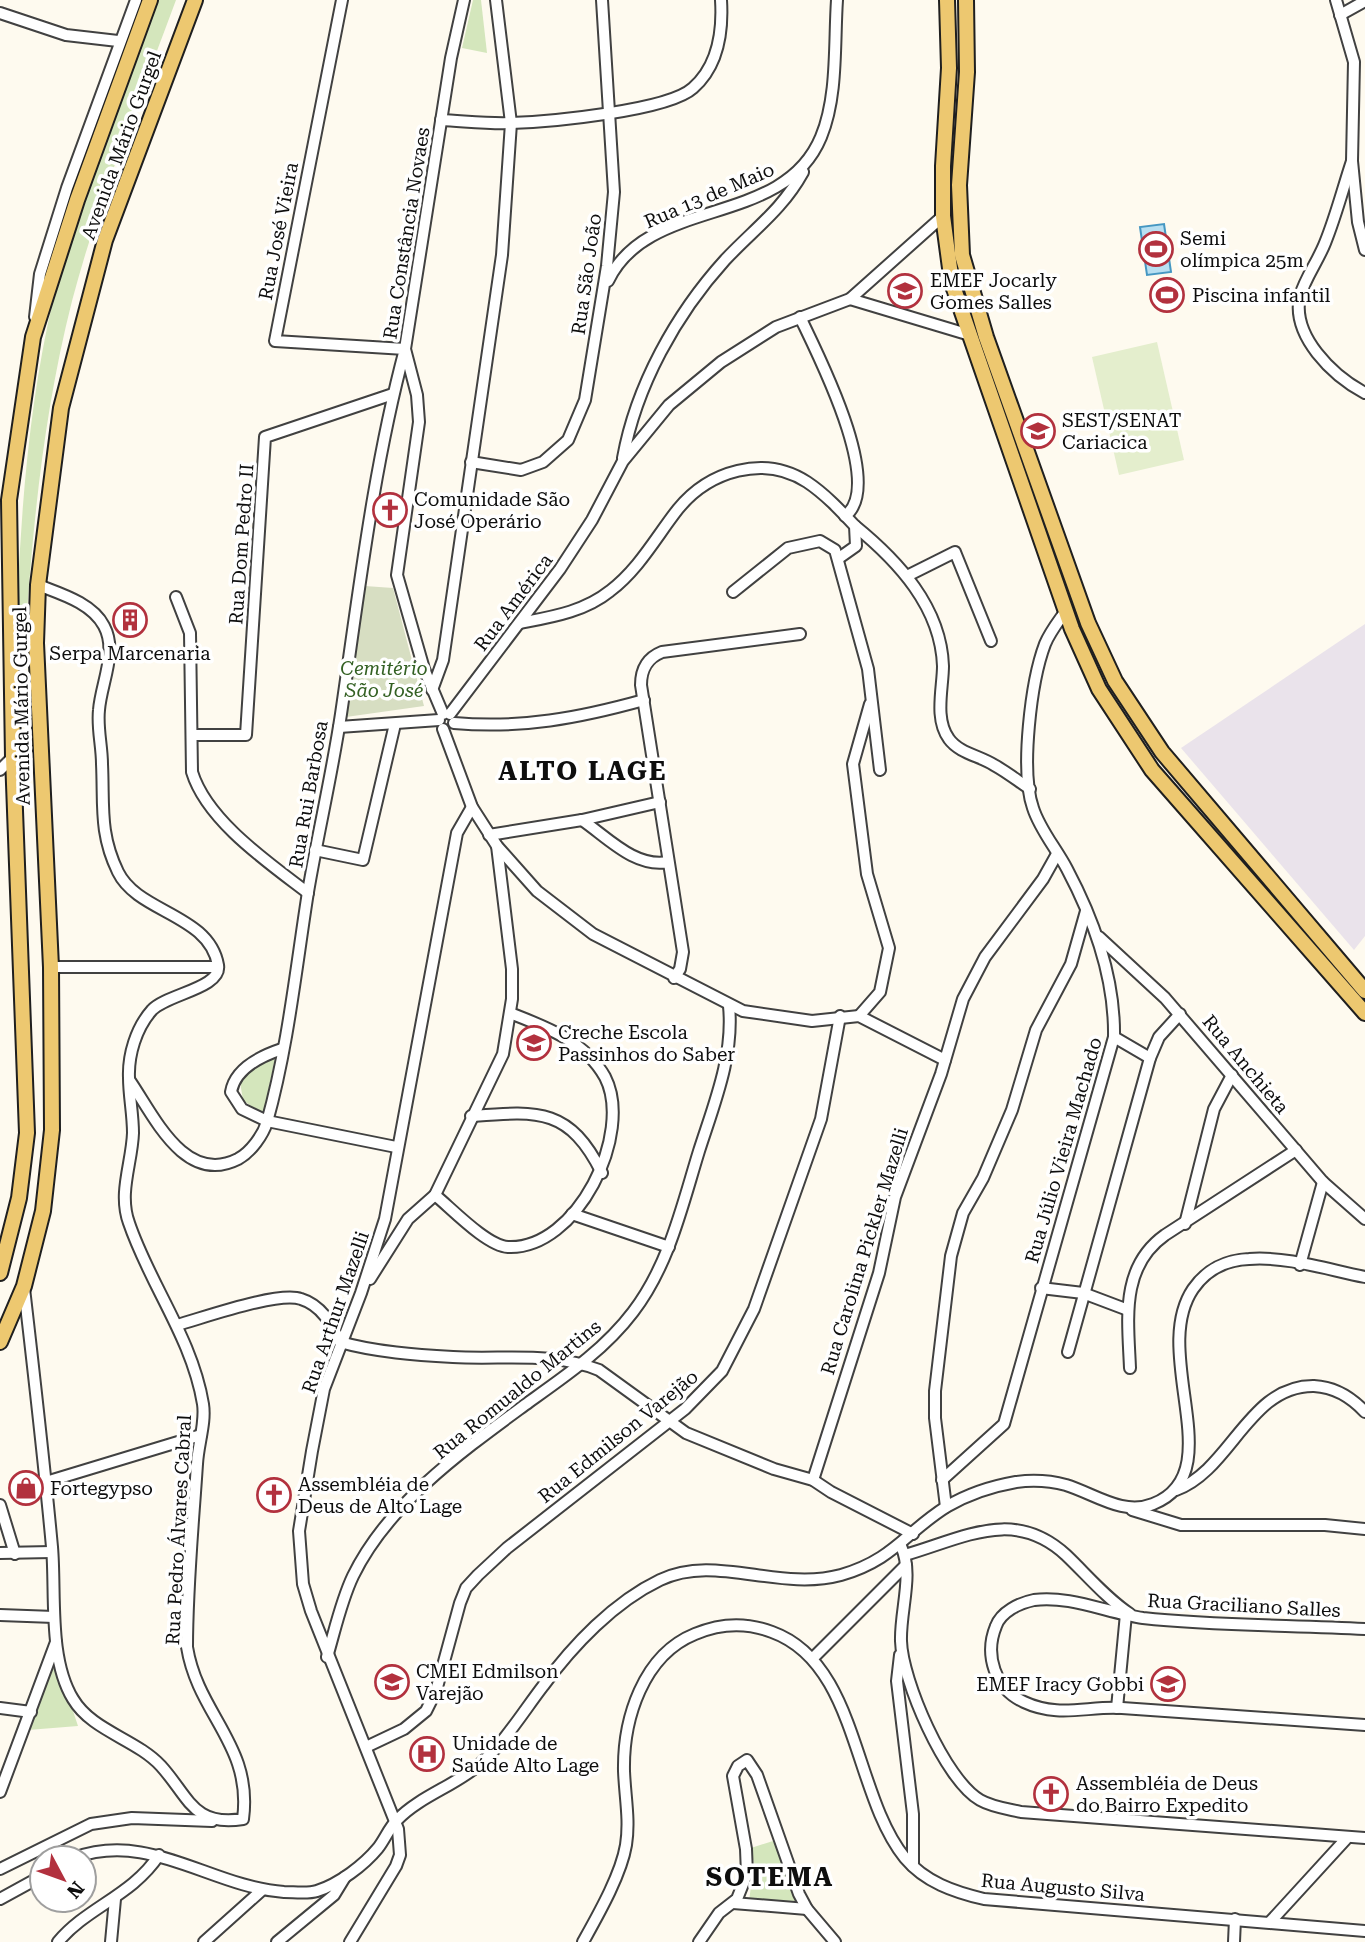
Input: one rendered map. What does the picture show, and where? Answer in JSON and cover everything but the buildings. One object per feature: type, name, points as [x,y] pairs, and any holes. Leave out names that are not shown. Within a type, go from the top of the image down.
[{"type":"main road","name":"Avenida Mário Gurgel","points":[[0,1273],[19,1198],[27,1133],[13,757],[9,500],[33,337],[77,200],[150,0]]},
{"type":"main road","name":"Avenida Mário Gurgel","points":[[0,1342],[24,1286],[43,1212],[52,1130],[51,967],[36,643],[38,585],[61,408],[105,240],[195,0]]},
{"type":"main road","points":[[947,0],[949,68],[943,216],[953,287],[1065,612],[1099,689],[1152,770],[1365,1013]]},
{"type":"main road","points":[[966,0],[968,47],[959,157],[959,228],[973,294],[1079,599],[1115,681],[1162,752],[1365,991]]},
{"type":"street","name":"Avenida Mário Gurgel","points":[[33,337],[40,274],[118,41],[136,0]]},
{"type":"street","name":"Rua José Vieira","points":[[342,0],[275,341],[405,349]]},
{"type":"street","name":"Rua Constância Novaes","points":[[464,0],[441,120],[405,349],[417,395],[419,422],[397,575],[401,597],[432,690],[447,721],[454,757],[472,807]]},
{"type":"street","points":[[432,690],[443,660],[500,275],[511,123],[496,0]]},
{"type":"street","name":"Rua São João","points":[[471,462],[507,469],[531,468],[552,457],[568,440],[585,400],[603,293],[614,192],[602,0]]},
{"type":"street","points":[[441,120],[511,123],[652,106],[692,89],[710,66],[721,36],[721,0]]},
{"type":"street","name":"Rua 13 de Maio","points":[[603,293],[617,268],[641,243],[781,186],[794,176],[814,151],[829,109],[837,0]]},
{"type":"street","points":[[1336,0],[1359,61],[1352,161],[1358,222],[1365,250]]},
{"type":"street","points":[[1340,15],[1365,1]]},
{"type":"street","points":[[0,13],[66,35],[118,41]]},
{"type":"street","points":[[623,461],[634,410],[675,330],[713,273],[782,205],[814,151]]},
{"type":"street","points":[[1352,161],[1326,242],[1301,292],[1299,307],[1303,329],[1313,347],[1340,375],[1365,393]]},
{"type":"street","name":"Rua América","points":[[447,721],[583,534],[623,461],[669,405],[703,375],[776,327],[850,299],[943,216]]},
{"type":"street","points":[[850,299],[970,335]]},
{"type":"street","points":[[800,317],[825,371],[855,451],[858,488],[851,512],[845,516]]},
{"type":"street","name":"Rua Rui Barbosa","points":[[267,1122],[339,727],[366,538],[393,394],[405,349]]},
{"type":"street","name":"Rua Dom Pedro II","points":[[192,735],[246,735],[265,436],[393,394]]},
{"type":"street","points":[[520,623],[567,613],[607,594],[631,574],[688,498],[720,475],[749,468],[780,470],[807,482],[907,576],[932,619],[940,642],[943,664],[941,711],[946,735],[960,749],[994,765],[1030,789]]},
{"type":"street","points":[[839,558],[856,546],[855,526]]},
{"type":"street","points":[[733,592],[776,556],[799,544],[820,541],[830,545],[839,558],[868,669],[880,770]]},
{"type":"street","points":[[907,576],[955,552],[991,641]]},
{"type":"street","points":[[38,585],[91,611],[107,631],[108,661],[98,711],[103,769],[101,806],[102,825],[116,869],[131,888],[198,933],[212,951],[218,967],[51,967]]},
{"type":"street","points":[[176,597],[190,633],[192,772],[208,804],[249,846],[308,894]]},
{"type":"street","name":"Rua Júlio Vieira Machado","points":[[942,1480],[1004,1424],[1114,1037],[1111,992],[1097,935],[1058,854],[1036,817],[1030,789],[1029,729],[1037,675],[1046,643],[1065,612]]},
{"type":"street","points":[[674,978],[680,968],[683,952],[643,700],[643,669],[657,654],[800,634]]},
{"type":"street","points":[[859,1016],[880,992],[889,948],[867,874],[853,764],[872,698]]},
{"type":"street","points":[[339,727],[447,721],[508,726],[554,722],[643,700]]},
{"type":"street","points":[[315,850],[363,860],[396,724]]},
{"type":"street","points":[[0,770],[13,757]]},
{"type":"street","points":[[489,835],[582,820],[660,802]]},
{"type":"street","points":[[472,807],[496,846],[537,891],[571,919],[609,944],[729,1006],[794,1020],[812,1021],[859,1016],[945,1060]]},
{"type":"street","name":"Rua Arthur Mazelli","points":[[350,1942],[396,1866],[400,1843],[396,1821],[327,1657],[303,1584],[299,1531],[324,1389],[361,1293],[386,1211],[457,833],[472,807]]},
{"type":"street","points":[[582,820],[637,859],[655,864],[668,862]]},
{"type":"street","points":[[361,1293],[408,1219],[435,1195],[471,1115],[503,1054],[510,1013],[512,970],[496,846]]},
{"type":"street","name":"Rua Carolina Pickler Mazelli","points":[[813,1480],[836,1400],[879,1273],[895,1197],[945,1060],[963,999],[982,963],[1058,854]]},
{"type":"street","points":[[946,1507],[935,1391],[949,1269],[958,1228],[1012,1110],[1036,1030],[1071,964],[1086,911]]},
{"type":"street","name":"Rua Anchieta","points":[[1097,935],[1110,950],[1137,969],[1180,1014],[1323,1182],[1365,1219]]},
{"type":"street","name":"Rua Pedro Álvares Cabral","points":[[215,1821],[243,1819],[244,1788],[239,1761],[193,1678],[187,1647],[203,1406],[177,1325],[129,1223],[125,1208],[125,1187],[133,1133],[128,1079],[134,1044],[151,1011],[170,998],[208,985],[217,975],[218,967]]},
{"type":"street","name":"Rua Romualdo Martins","points":[[327,1657],[345,1594],[379,1534],[452,1462],[582,1363],[620,1328],[638,1306],[669,1247],[725,1067],[730,1034],[729,1006]]},
{"type":"street","points":[[435,1195],[488,1239],[509,1247],[545,1236],[572,1214],[601,1173],[614,1107],[604,1075],[578,1045],[510,1013]]},
{"type":"street","points":[[1068,1352],[1150,1058],[1159,1037],[1180,1014]]},
{"type":"street","name":"Rua Edmilson Varejão","points":[[366,1748],[404,1729],[426,1711],[436,1692],[460,1603],[478,1575],[507,1548],[699,1397],[722,1371],[754,1309],[821,1119],[841,1016]]},
{"type":"street","points":[[1114,1037],[1150,1058]]},
{"type":"street","points":[[282,1049],[248,1065],[232,1083],[231,1092],[237,1103],[267,1122],[396,1147]]},
{"type":"street","points":[[1185,1224],[1214,1110],[1232,1074]]},
{"type":"street","points":[[128,1079],[174,1144],[195,1162],[216,1164],[237,1160],[252,1147],[267,1122]]},
{"type":"street","points":[[471,1115],[533,1114],[563,1122],[589,1147],[601,1173]]},
{"type":"street","points":[[1130,1368],[1128,1290],[1143,1258],[1156,1241],[1296,1150]]},
{"type":"street","points":[[1300,1265],[1323,1182]]},
{"type":"street","points":[[386,1211],[395,1221],[408,1219]]},
{"type":"street","points":[[572,1214],[669,1247]]},
{"type":"street","points":[[1176,1490],[1189,1457],[1189,1426],[1177,1344],[1180,1318],[1188,1297],[1203,1277],[1231,1261],[1262,1258],[1365,1277]]},
{"type":"street","points":[[24,1286],[46,1482],[54,1617],[62,1673],[73,1700],[80,1708],[147,1753],[169,1775],[190,1804],[215,1821]]},
{"type":"street","points":[[1041,1288],[1083,1293],[1128,1310]]},
{"type":"street","points":[[177,1325],[273,1299],[295,1297],[319,1310],[340,1342],[454,1357],[532,1356],[582,1363],[599,1370],[693,1437],[789,1475],[813,1480],[913,1534]]},
{"type":"street","points":[[1124,1508],[1154,1504],[1187,1486],[1209,1469],[1260,1410],[1288,1391],[1304,1386],[1334,1390],[1365,1412]]},
{"type":"street","points":[[46,1482],[201,1435]]},
{"type":"street","points":[[583,1942],[626,1847],[629,1814],[625,1748],[636,1701],[652,1668],[680,1640],[732,1625],[747,1625],[778,1634],[813,1658],[904,1555],[913,1534],[946,1507],[974,1494],[1021,1481],[1057,1483],[1124,1508],[1181,1524],[1365,1529]]},
{"type":"street","points":[[0,1505],[15,1553]]},
{"type":"street","name":"Rua Graciliano Salles","points":[[904,1555],[991,1529],[1017,1528],[1060,1550],[1129,1615],[1365,1629]]},
{"type":"street","points":[[0,1553],[52,1552]]},
{"type":"street","points":[[904,1555],[897,1681],[913,1814],[913,1866]]},
{"type":"street","points":[[98,1852],[117,1848],[159,1855],[262,1890],[316,1892],[346,1876],[371,1856],[396,1821],[480,1765],[576,1646],[621,1605],[658,1580],[699,1569],[719,1569],[764,1578],[818,1579],[904,1555]]},
{"type":"street","points":[[1129,1615],[1061,1601],[1034,1600],[1003,1615],[996,1624],[991,1647],[997,1678],[1009,1694],[1050,1712],[1117,1708],[1365,1725]]},
{"type":"street","points":[[0,1615],[54,1617]]},
{"type":"street","name":"Rua Graciliano Salles","points":[[1117,1708],[1129,1615]]},
{"type":"street","points":[[0,1792],[57,1640]]},
{"type":"street","points":[[901,1645],[903,1659],[940,1754],[961,1783],[981,1801],[1021,1812],[1346,1839],[1365,1838]]},
{"type":"street","name":"Rua Augusto Silva","points":[[813,1658],[829,1681],[886,1827],[913,1866],[943,1887],[984,1899],[1365,1931]]},
{"type":"street","points":[[0,1709],[30,1712]]},
{"type":"street","points":[[698,1942],[719,1913],[733,1903],[744,1885],[747,1862],[733,1776],[738,1766],[747,1760],[757,1775],[786,1864],[807,1909],[835,1942]]},
{"type":"street","points":[[0,1868],[91,1824],[132,1818],[215,1821]]},
{"type":"street","points":[[1270,1922],[1346,1839]]},
{"type":"street","points":[[58,1942],[69,1930],[142,1877],[159,1855]]},
{"type":"street","points":[[277,1942],[334,1895],[346,1876]]},
{"type":"street","points":[[1,1900],[28,1884]]},
{"type":"street","points":[[204,1942],[262,1890]]},
{"type":"street","points":[[111,1942],[115,1899]]},
{"type":"street","points":[[733,1903],[807,1909]]},
{"type":"street","points":[[1234,1920],[1234,1942]]},
{"type":"shaded area","points":[[1365,624],[1365,936],[1354,950],[1181,748]]},
{"type":"green space","points":[[154,0],[176,0],[94,225],[60,351],[37,503],[21,707],[13,707],[23,500],[43,347],[75,221]]},
{"type":"green space","points":[[473,0],[481,0],[487,53],[462,48]]},
{"type":"green space","points":[[1157,342],[1184,460],[1119,475],[1092,357]]},
{"type":"green space","name":"Cemitério São José","points":[[365,586],[393,588],[424,706],[346,717]]},
{"type":"green space","points":[[275,1058],[264,1112],[256,1110],[243,1100],[240,1082],[257,1065]]},
{"type":"green space","points":[[55,1657],[78,1726],[28,1730]]},
{"type":"green space","points":[[773,1841],[796,1897],[795,1903],[749,1901],[754,1864],[751,1848]]},
{"type":"water","name":"Semi olímpica 25m","points":[[1164,224],[1171,272],[1147,275],[1140,227]]},
{"type":"place","name":"Semi olímpica 25m","points":[[1156,249]]},
{"type":"place","name":"EMEF Jocarly Gomes Salles","points":[[905,291]]},
{"type":"place","name":"Piscina infantil","points":[[1167,295]]},
{"type":"place","name":"SEST/SENAT Cariacica","points":[[1038,431]]},
{"type":"place","name":"Comunidade São José Operário","points":[[390,510]]},
{"type":"place","name":"Serpa Marcenaria","points":[[130,620]]},
{"type":"place","name":"Creche Escola Passinhos do Saber","points":[[534,1043]]},
{"type":"place","name":"Fortegypso","points":[[26,1488]]},
{"type":"place","name":"Assembléia de Deus de Alto Lage","points":[[274,1495]]},
{"type":"place","name":"CMEI Edmilson Varejão","points":[[392,1682]]},
{"type":"place","name":"EMEF Iracy Gobbi","points":[[1168,1684]]},
{"type":"place","name":"Unidade de Saúde Alto Lage","points":[[427,1754]]},
{"type":"place","name":"Assembléia de Deus do Bairro Expedito","points":[[1051,1794]]},
{"type":"district","name":"ALTO LAGE","points":[[583,771]]},
{"type":"district","name":"SOTEMA","points":[[770,1877]]}]
